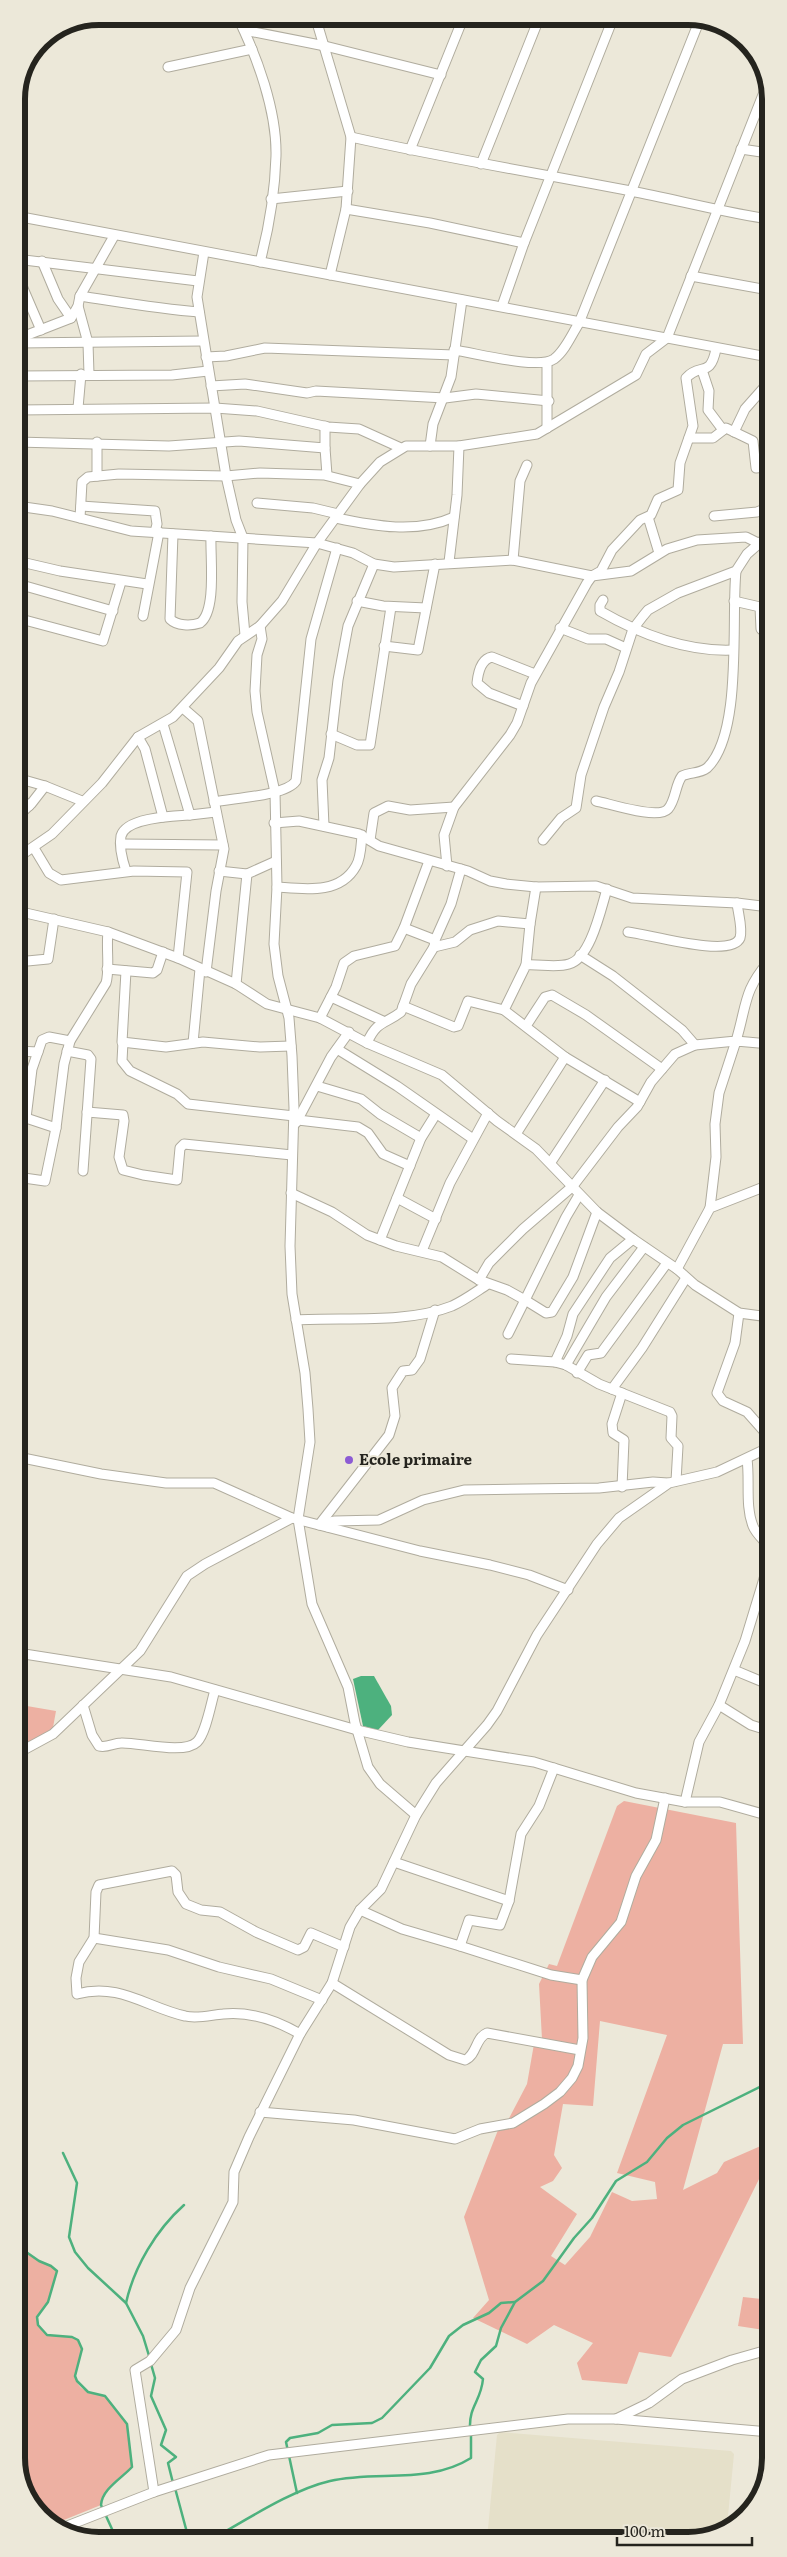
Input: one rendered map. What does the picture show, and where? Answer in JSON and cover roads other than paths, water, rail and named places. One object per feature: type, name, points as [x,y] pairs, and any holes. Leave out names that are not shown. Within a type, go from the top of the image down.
[{"type":"street","points":[[242,25],[252,49],[269,104],[276,155],[271,199],[260,262]]},
{"type":"street","points":[[317,25],[352,137],[346,209],[330,275]]},
{"type":"street","points":[[410,150],[460,25]]},
{"type":"street","points":[[481,164],[536,25]]},
{"type":"street","points":[[502,306],[524,243],[610,25]]},
{"type":"street","points":[[206,357],[226,356],[265,348],[454,352],[532,363],[547,363],[558,356],[579,324],[697,26]]},
{"type":"street","points":[[244,30],[325,46],[441,75]]},
{"type":"street","points":[[168,67],[252,49]]},
{"type":"street","points":[[25,410],[215,408],[277,414],[325,426],[359,429],[401,448],[459,446],[528,437],[547,428],[636,375],[646,354],[667,338],[762,97]]},
{"type":"street","points":[[352,137],[481,164],[632,191],[717,211],[762,218]]},
{"type":"street","points":[[741,149],[762,152]]},
{"type":"street","points":[[271,199],[348,191]]},
{"type":"street","points":[[346,209],[430,223],[524,243]]},
{"type":"street","points":[[25,218],[114,236],[502,306],[579,324],[762,356]]},
{"type":"street","points":[[25,336],[71,318],[78,306],[80,296],[114,236]]},
{"type":"street","points":[[204,252],[198,281],[199,312],[226,476],[243,538],[242,602],[245,635]]},
{"type":"street","points":[[25,260],[198,281]]},
{"type":"street","points":[[42,261],[58,299],[71,318]]},
{"type":"street","points":[[691,276],[762,289]]},
{"type":"street","points":[[25,293],[41,330]]},
{"type":"street","points":[[80,296],[128,302],[159,309],[199,312]]},
{"type":"street","points":[[430,446],[434,424],[445,398],[462,300]]},
{"type":"street","points":[[78,306],[88,342],[85,374],[78,408]]},
{"type":"street","points":[[25,343],[203,341]]},
{"type":"street","points":[[446,866],[444,835],[454,807],[500,749],[517,723],[535,674],[560,628],[592,576],[601,570],[609,554],[640,520],[648,517],[658,499],[678,490],[680,464],[693,426],[693,415],[686,378],[714,362],[716,349]]},
{"type":"street","points":[[755,355],[762,361]]},
{"type":"street","points":[[547,363],[549,401],[547,428]]},
{"type":"street","points":[[702,370],[709,391],[708,410],[723,430]]},
{"type":"street","points":[[25,376],[172,375],[208,371]]},
{"type":"street","points":[[211,386],[245,384],[307,393],[316,391],[445,398],[466,394],[549,401]]},
{"type":"street","points":[[734,432],[745,409],[762,390]]},
{"type":"street","points":[[325,426],[328,476]]},
{"type":"street","points":[[689,438],[713,438],[726,428],[753,441],[756,468],[762,468]]},
{"type":"street","points":[[25,442],[97,442],[169,446],[249,442],[325,448]]},
{"type":"street","points":[[97,442],[97,476]]},
{"type":"street","points":[[449,562],[459,446]]},
{"type":"street","points":[[25,853],[52,834],[102,783],[138,737],[147,730],[163,724],[183,708],[245,635],[260,626],[289,591],[317,543],[360,484],[380,462],[401,448]]},
{"type":"street","points":[[513,560],[520,481],[527,465]]},
{"type":"street","points":[[80,518],[82,482],[84,479],[97,476],[119,474],[226,476],[260,474],[328,476],[360,484]]},
{"type":"street","points":[[257,503],[313,508],[337,516],[410,528],[440,524],[454,517]]},
{"type":"street","points":[[81,506],[155,510],[157,532],[143,616]]},
{"type":"street","points":[[25,507],[52,511],[131,530],[317,543],[353,553],[374,564],[394,567],[449,562],[513,560],[592,576],[631,570],[659,553],[681,543],[697,540],[746,537],[758,543]]},
{"type":"street","points":[[714,516],[757,512],[762,510]]},
{"type":"street","points":[[648,517],[659,553]]},
{"type":"street","points":[[173,534],[170,619],[174,623],[189,625],[200,623],[207,612],[210,591],[210,536]]},
{"type":"street","points":[[596,801],[650,814],[661,812],[670,807],[682,776],[699,772],[706,768],[713,759],[726,727],[734,683],[733,650],[736,571],[747,554],[762,540]]},
{"type":"street","points":[[214,802],[275,792],[294,785],[296,781],[311,639],[337,548]]},
{"type":"street","points":[[25,562],[121,582],[147,584]]},
{"type":"street","points":[[324,826],[322,780],[329,761],[331,734],[348,626],[367,585],[374,564]]},
{"type":"street","points":[[384,646],[417,651],[436,564]]},
{"type":"street","points":[[542,840],[561,818],[576,808],[581,775],[633,629],[648,610],[690,588],[736,571]]},
{"type":"street","points":[[25,620],[102,642],[121,582]]},
{"type":"street","points":[[25,586],[113,611]]},
{"type":"street","points":[[604,600],[600,605],[600,611],[633,629],[688,647],[733,650]]},
{"type":"street","points":[[358,601],[391,606],[426,608]]},
{"type":"street","points":[[734,601],[762,608],[762,630]]},
{"type":"street","points":[[331,734],[357,745],[370,746],[381,683],[384,646],[391,606]]},
{"type":"street","points":[[260,626],[262,639],[257,655],[255,691],[257,712],[275,792],[274,823],[277,887],[274,944],[278,976],[287,1010],[295,1121],[292,1155],[290,1246],[296,1320],[305,1373],[310,1442],[295,1519],[312,1604],[348,1686],[357,1730],[368,1767],[380,1784],[416,1815]]},
{"type":"street","points":[[560,628],[570,634],[588,639],[606,639],[626,648]]},
{"type":"street","points":[[523,706],[489,693],[477,683],[479,672],[485,661],[492,657],[535,674]]},
{"type":"street","points":[[183,708],[197,719],[223,845],[193,1043]]},
{"type":"street","points":[[163,724],[190,815]]},
{"type":"street","points":[[138,737],[145,749],[163,817]]},
{"type":"street","points":[[25,780],[82,802]]},
{"type":"street","points":[[25,810],[44,786]]},
{"type":"street","points":[[25,802],[29,806]]},
{"type":"street","points":[[277,887],[312,890],[336,884],[355,868],[374,813],[385,807],[410,810],[454,807]]},
{"type":"street","points":[[126,871],[122,833],[132,825],[163,817],[216,812]]},
{"type":"street","points":[[274,823],[294,821],[324,826],[366,838],[379,846],[461,869],[490,880],[536,887],[582,885],[607,889],[632,898],[737,903],[762,906]]},
{"type":"street","points":[[122,844],[223,845]]},
{"type":"street","points":[[34,848],[49,873],[56,879],[126,871],[187,872],[178,958]]},
{"type":"street","points":[[219,872],[246,874],[276,861]]},
{"type":"street","points":[[320,1018],[331,997],[344,963],[354,956],[395,946],[404,928],[428,861]]},
{"type":"street","points":[[367,1042],[384,1020],[399,1014],[411,984],[434,944],[451,904],[461,869]]},
{"type":"street","points":[[236,984],[240,958],[246,874]]},
{"type":"street","points":[[504,1010],[526,965],[536,887]]},
{"type":"street","points":[[526,965],[569,964],[580,955],[592,936],[607,889]]},
{"type":"street","points":[[628,932],[657,936],[702,947],[731,946],[741,936],[737,903]]},
{"type":"street","points":[[25,913],[108,932],[178,958],[203,971],[236,984],[266,1004],[320,1018],[367,1042],[442,1075],[551,1162],[597,1212],[677,1269],[686,1278],[739,1313],[762,1316]]},
{"type":"street","points":[[25,961],[48,959],[54,919]]},
{"type":"street","points":[[404,928],[434,944],[455,942],[471,929],[500,920],[530,924]]},
{"type":"street","points":[[25,1178],[45,1180],[56,1128],[70,1041],[106,983],[108,932]]},
{"type":"street","points":[[107,969],[149,974],[155,972],[162,952]]},
{"type":"street","points":[[580,955],[613,976],[682,1030],[696,1045]]},
{"type":"street","points":[[677,1269],[710,1208],[716,1157],[715,1124],[719,1093],[736,1042],[748,989],[755,976],[762,968]]},
{"type":"street","points":[[126,971],[120,1039],[123,1042],[122,1061],[130,1071],[177,1094],[188,1104],[201,1108],[295,1121],[358,1127],[368,1133],[383,1154],[410,1166]]},
{"type":"street","points":[[526,1026],[545,997],[552,995],[586,1015],[662,1069]]},
{"type":"street","points":[[331,997],[384,1020]]},
{"type":"street","points":[[403,1006],[454,1027],[458,1026],[468,1001],[504,1010],[526,1026],[548,1047],[640,1102]]},
{"type":"street","points":[[295,1121],[317,1086],[337,1048],[349,1032]]},
{"type":"street","points":[[25,1104],[42,1040],[47,1037],[70,1041]]},
{"type":"street","points":[[123,1042],[166,1047],[193,1043],[260,1047],[291,1046]]},
{"type":"street","points":[[479,1280],[489,1263],[523,1229],[573,1186],[640,1102],[662,1069],[675,1054],[696,1045],[736,1042],[762,1044]]},
{"type":"street","points":[[337,1048],[473,1139]]},
{"type":"street","points":[[25,1051],[38,1052]]},
{"type":"street","points":[[67,1051],[91,1057],[83,1171]]},
{"type":"street","points":[[516,1134],[565,1057]]},
{"type":"street","points":[[551,1162],[605,1080]]},
{"type":"street","points":[[25,1083],[30,1084]]},
{"type":"street","points":[[317,1086],[361,1099],[380,1114],[421,1138]]},
{"type":"street","points":[[88,1112],[123,1115],[124,1121],[119,1162],[123,1170],[132,1173],[177,1180],[180,1148],[184,1144],[292,1155]]},
{"type":"street","points":[[422,1252],[450,1183],[488,1113]]},
{"type":"street","points":[[380,1240],[421,1138],[436,1114]]},
{"type":"street","points":[[25,1117],[56,1128]]},
{"type":"street","points":[[710,1208],[762,1188]]},
{"type":"street","points":[[291,1193],[332,1212],[360,1232],[396,1246],[447,1259],[479,1280],[525,1300],[546,1312],[552,1312],[573,1277],[597,1212]]},
{"type":"street","points":[[508,1334],[561,1225],[579,1194]]},
{"type":"street","points":[[397,1198],[436,1218]]},
{"type":"street","points":[[556,1362],[567,1336],[573,1314],[610,1258],[633,1239]]},
{"type":"street","points":[[566,1365],[606,1297],[644,1247]]},
{"type":"street","points":[[576,1372],[586,1356],[601,1353],[667,1263]]},
{"type":"street","points":[[612,1389],[642,1348],[686,1278]]},
{"type":"street","points":[[296,1320],[365,1320],[434,1310],[458,1303],[488,1284]]},
{"type":"street","points":[[324,1526],[389,1435],[395,1416],[391,1394],[393,1384],[403,1371],[412,1370],[420,1359],[434,1310]]},
{"type":"street","points":[[739,1313],[736,1343],[716,1393],[723,1401],[747,1412],[762,1429]]},
{"type":"street","points":[[154,2492],[135,2370],[150,2361],[176,2330],[190,2288],[230,2210],[235,2195],[234,2172],[260,2112],[300,2034],[332,1983],[350,1927],[360,1910],[381,1889],[416,1815],[448,1767],[464,1752],[497,1711],[537,1635],[597,1544],[619,1518],[672,1482],[678,1446],[671,1438],[672,1414],[612,1389],[576,1372],[566,1365],[556,1362],[511,1359]]},
{"type":"street","points":[[622,1393],[612,1424],[613,1433],[624,1440],[622,1488]]},
{"type":"street","points":[[324,1526],[336,1521],[379,1520],[423,1500],[464,1490],[622,1488],[653,1482],[672,1482],[717,1472],[747,1460],[762,1452]]},
{"type":"street","points":[[25,1458],[101,1474],[166,1483],[214,1483],[295,1519],[420,1551],[529,1575],[568,1590]]},
{"type":"street","points":[[747,1460],[749,1506],[753,1526],[762,1538]]},
{"type":"street","points":[[25,1749],[53,1734],[140,1651],[187,1576],[204,1564],[295,1519]]},
{"type":"street","points":[[685,1802],[699,1742],[719,1705],[734,1670],[762,1590]]},
{"type":"street","points":[[25,1654],[171,1677],[357,1730],[464,1752],[534,1762],[636,1792],[685,1802],[720,1802],[762,1814]]},
{"type":"street","points":[[734,1670],[762,1682]]},
{"type":"street","points":[[83,1705],[92,1735],[99,1746],[122,1743],[147,1746],[193,1745],[202,1735],[215,1690]]},
{"type":"street","points":[[719,1705],[751,1724],[762,1728]]},
{"type":"street","points":[[460,1946],[469,1920],[498,1926],[509,1900],[521,1834],[539,1806],[554,1768]]},
{"type":"street","points":[[260,2112],[354,2120],[455,2139],[480,2129],[513,2124],[544,2104],[572,2078],[578,2066],[583,2038],[582,1980],[592,1957],[621,1922],[636,1876],[656,1840],[665,1798]]},
{"type":"street","points":[[394,1862],[509,1900]]},
{"type":"street","points":[[300,2034],[284,2025],[257,2016],[225,2013],[185,2016],[144,2000],[119,1994],[92,1990],[78,1994],[76,1978],[79,1962],[94,1938],[98,1885],[166,1870],[174,1872],[180,1897],[193,1908],[220,1912],[256,1932],[298,1950],[304,1947],[310,1933],[344,1947]]},
{"type":"street","points":[[360,1910],[402,1929],[551,1975],[582,1980]]},
{"type":"street","points":[[94,1938],[168,1950],[219,1967],[271,1980],[322,2000]]},
{"type":"street","points":[[332,1983],[449,2055],[465,2060],[470,2058],[480,2038],[487,2033],[580,2050]]},
{"type":"street","points":[[616,2419],[649,2402],[682,2379],[732,2360],[762,2352]]},
{"type":"street","points":[[72,2527],[154,2492],[269,2455],[568,2419],[616,2419],[762,2431]]},
{"type":"waterway","points":[[470,2428],[471,2414],[480,2393],[483,2379],[475,2372],[481,2360],[496,2346],[501,2328],[515,2302],[543,2281],[574,2238],[592,2218],[616,2181],[647,2162],[667,2138],[683,2125],[762,2086]]},
{"type":"waterway","points":[[63,2153],[77,2183],[69,2237],[75,2252],[88,2268],[126,2303]]},
{"type":"waterway","points":[[150,2359],[143,2336],[126,2303],[140,2263],[164,2226],[184,2205]]},
{"type":"waterway","points":[[25,2251],[57,2271],[48,2302],[37,2317],[38,2325],[47,2335],[72,2337],[78,2340],[82,2349],[75,2376],[77,2381],[88,2392],[105,2396],[127,2424],[132,2467],[109,2489],[102,2499],[101,2505],[113,2532]]},
{"type":"waterway","points":[[297,2493],[286,2442],[290,2438],[318,2433],[332,2425],[372,2423],[382,2418],[430,2368],[449,2336],[463,2325],[489,2313],[501,2303],[515,2302]]},
{"type":"waterway","points":[[151,2364],[155,2378],[151,2396],[166,2430],[161,2445],[176,2457],[168,2463],[173,2483]]},
{"type":"waterway","points":[[224,2532],[284,2499],[315,2485],[348,2478],[420,2474],[455,2466],[471,2458],[471,2434]]},
{"type":"waterway","points":[[175,2488],[187,2532]]},
{"type":"place","name":"Ecole primaire","points":[[349,1460]]}]
